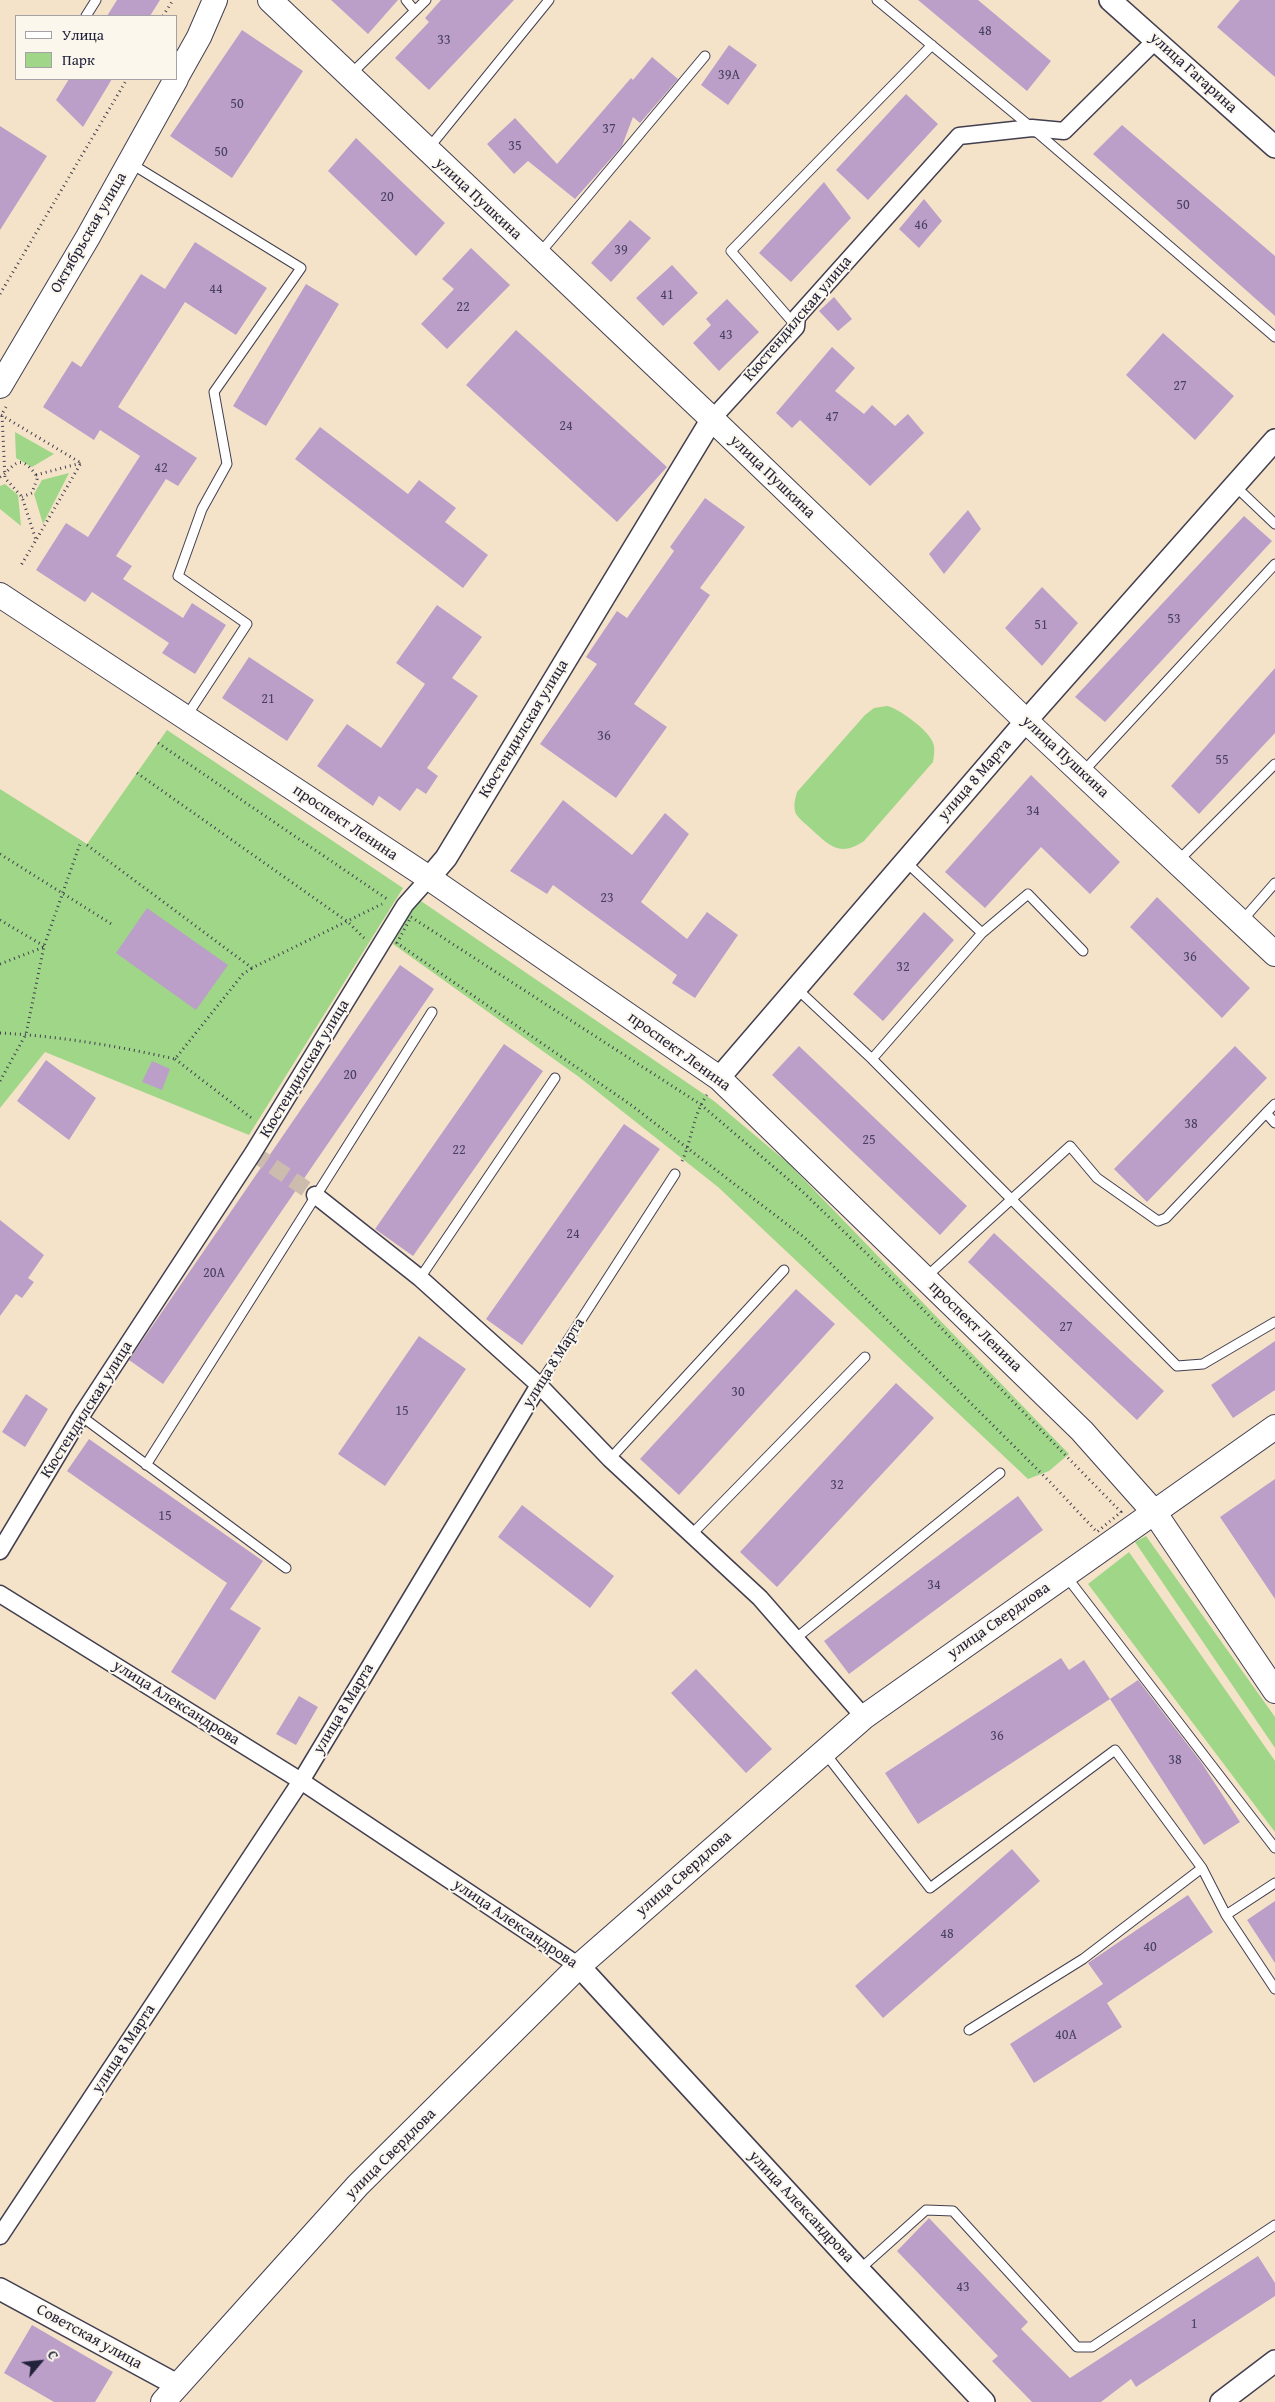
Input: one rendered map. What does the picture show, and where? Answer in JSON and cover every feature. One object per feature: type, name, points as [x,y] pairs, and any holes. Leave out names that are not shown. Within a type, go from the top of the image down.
[{"type":"main road","points":[[178,52],[207,0]]},
{"type":"main road","name":"Октябрьская улица","points":[[178,74],[199,37],[215,0]]},
{"type":"main road","name":"улица Пушкина","points":[[270,0],[712,419],[1026,721],[1275,954]]},
{"type":"main road","name":"Октябрьская улица","points":[[0,386],[124,160],[164,80]]},
{"type":"main road","name":"Октябрьская улица","points":[[0,353],[175,80]]},
{"type":"main road","name":"проспект Ленина","points":[[0,595],[429,878],[718,1078],[1082,1431],[1154,1512],[1275,1692]]},
{"type":"main road","name":"улица Свердлова","points":[[170,2394],[358,2185],[579,1966],[864,1717],[1275,1427]]},
{"type":"street","name":"улица Гагарина","points":[[1123,4],[1156,40],[1275,147]]},
{"type":"street","name":"Кюстендилская улица","points":[[0,1551],[81,1416],[267,1131],[405,905],[446,858],[712,419],[796,327],[797,317],[959,136],[1032,128],[1064,131],[1156,40]]},
{"type":"street","name":"улица 8 Марта","points":[[718,1078],[1026,721],[1275,440]]},
{"type":"street","points":[[315,1195],[420,1278],[539,1385],[610,1459],[760,1598],[864,1717]]},
{"type":"street","name":"улица 8 Марта","points":[[0,2236],[301,1781],[539,1385]]},
{"type":"street","name":"улица Александрова","points":[[0,1594],[301,1781],[579,1966],[859,2270],[984,2402]]},
{"type":"street","name":"Советская улица","points":[[0,2289],[170,2394]]},
{"type":"street","points":[[1221,2402],[1275,2361]]},
{"type":"lane","points":[[87,15],[96,0]]},
{"type":"lane","points":[[406,0],[415,11]]},
{"type":"lane","points":[[349,76],[426,0]]},
{"type":"lane","points":[[427,150],[549,0]]},
{"type":"lane","points":[[877,0],[1032,128],[1275,337]]},
{"type":"lane","points":[[796,327],[731,251],[932,46]]},
{"type":"lane","points":[[538,255],[705,56]]},
{"type":"lane","points":[[124,160],[301,268],[214,392],[227,464],[202,509],[178,576],[247,624],[186,717]]},
{"type":"lane","points":[[1234,485],[1275,524]]},
{"type":"lane","points":[[1081,773],[1275,564]]},
{"type":"lane","points":[[1177,862],[1275,764]]},
{"type":"lane","points":[[905,862],[982,933]]},
{"type":"lane","points":[[1241,922],[1275,883]]},
{"type":"lane","points":[[872,1059],[982,933],[1028,894],[1083,951]]},
{"type":"lane","points":[[796,988],[872,1059],[1177,1366],[1203,1364],[1275,1322]]},
{"type":"lane","points":[[146,1465],[432,1012]]},
{"type":"lane","points":[[420,1278],[555,1078]]},
{"type":"lane","points":[[925,1278],[1070,1146],[1097,1178],[1158,1221],[1166,1218],[1275,1104]]},
{"type":"lane","points":[[1266,1113],[1275,1123]]},
{"type":"lane","name":"улица 8 Марта","points":[[539,1385],[675,1174]]},
{"type":"lane","points":[[610,1459],[784,1270]]},
{"type":"lane","points":[[692,1534],[865,1357]]},
{"type":"lane","points":[[81,1416],[286,1568]]},
{"type":"lane","points":[[795,1639],[1000,1473]]},
{"type":"lane","points":[[1065,1575],[1275,1848]]},
{"type":"lane","points":[[824,1752],[930,1888],[1115,1750],[1202,1868],[1226,1915],[1275,1989]]},
{"type":"lane","points":[[969,2030],[1083,1959],[1202,1868]]},
{"type":"lane","points":[[1226,1915],[1275,1883]]},
{"type":"lane","points":[[859,2270],[926,2210],[953,2211],[1077,2347],[1092,2348],[1257,2239],[1275,2225]]},
{"type":"path","points":[[164,15],[173,0]]},
{"type":"path","points":[[0,294],[125,80]]},
{"type":"path","points":[[0,417],[2,414],[81,463]]},
{"type":"path","points":[[0,477],[13,464],[18,463],[30,468],[36,474]]},
{"type":"path","points":[[36,474],[81,463]]},
{"type":"path","points":[[36,541],[81,463]]},
{"type":"path","points":[[22,497],[34,490],[36,474]]},
{"type":"path","points":[[158,743],[390,901],[243,974],[175,1059]]},
{"type":"path","points":[[137,773],[348,922],[364,938],[369,931]]},
{"type":"path","points":[[0,1081],[26,1034],[44,946],[81,841]]},
{"type":"path","points":[[87,845],[252,968]]},
{"type":"path","points":[[0,854],[112,925]]},
{"type":"path","points":[[411,917],[700,1104],[810,1199],[898,1284],[1121,1512],[1097,1532],[1051,1482],[805,1238],[688,1147],[397,943],[411,917]]},
{"type":"path","points":[[0,920],[44,946]]},
{"type":"path","points":[[0,964],[44,946]]},
{"type":"path","points":[[0,1033],[26,1034],[139,1051],[175,1059],[267,1131]]},
{"type":"path","points":[[675,1174],[688,1147],[700,1104],[718,1078]]},
{"type":"green space","points":[[15,432],[54,454],[32,467],[16,458]]},
{"type":"green space","points":[[69,473],[43,524],[34,494],[42,480]]},
{"type":"green space","points":[[5,484],[18,495],[21,526],[0,509],[0,486]]},
{"type":"green space","points":[[887,706],[904,714],[928,735],[934,747],[933,762],[864,841],[848,849],[835,847],[823,840],[796,814],[794,806],[797,792],[865,715],[874,708]]},
{"type":"green space","points":[[167,730],[403,888],[249,1135],[45,1052],[0,1108],[0,789],[87,844]]},
{"type":"green space","points":[[418,899],[714,1101],[788,1163],[1069,1454],[1049,1471],[1028,1479],[718,1187],[579,1077],[393,944]]},
{"type":"green space","points":[[1146,1536],[1275,1717],[1275,1748],[1135,1542]]},
{"type":"green space","points":[[1129,1552],[1275,1761],[1275,1832],[1088,1584]]},
{"type":"building","points":[[117,0],[160,0],[151,15],[108,15]]},
{"type":"building","points":[[331,0],[398,0],[368,34]]},
{"type":"building","points":[[441,0],[514,0],[429,90],[395,58],[429,22],[425,18]]},
{"type":"building","points":[[918,0],[978,0],[1051,61],[1027,91]]},
{"type":"building","points":[[1240,0],[1275,0],[1275,77],[1217,27]]},
{"type":"building","points":[[242,30],[303,71],[232,178],[170,136]]},
{"type":"building","points":[[729,45],[757,65],[728,105],[701,85]]},
{"type":"building","points":[[652,57],[678,79],[640,123],[633,117],[622,146],[575,199],[528,161],[514,174],[487,144],[515,118],[557,164],[631,78],[633,80]]},
{"type":"building","points":[[68,80],[111,80],[83,127],[56,100]]},
{"type":"building","points":[[906,94],[938,124],[868,200],[836,170]]},
{"type":"building","points":[[1122,125],[1275,256],[1275,316],[1093,154]]},
{"type":"building","points":[[0,126],[47,156],[0,230]]},
{"type":"building","points":[[356,138],[445,223],[416,256],[328,171]]},
{"type":"building","points":[[824,182],[851,218],[791,282],[759,253]]},
{"type":"building","points":[[924,199],[942,221],[919,248],[899,229]]},
{"type":"building","points":[[630,220],[651,238],[611,282],[591,263]]},
{"type":"building","points":[[195,242],[267,288],[236,335],[185,302],[118,407],[197,458],[178,486],[166,479],[116,556],[132,566],[123,579],[183,618],[192,603],[226,625],[195,674],[162,653],[169,643],[92,592],[85,602],[36,570],[66,523],[88,537],[140,456],[100,430],[94,440],[43,407],[72,361],[81,367],[141,274],[165,289]]},
{"type":"building","points":[[471,248],[510,285],[447,349],[421,324],[454,289],[442,279]]},
{"type":"building","points":[[672,265],[698,293],[663,326],[636,298]]},
{"type":"building","points":[[306,284],[339,304],[266,426],[233,406]]},
{"type":"building","points":[[834,297],[852,319],[838,331],[819,311]]},
{"type":"building","points":[[727,299],[759,332],[719,371],[693,343],[711,325],[706,319]]},
{"type":"building","points":[[516,330],[667,467],[617,522],[466,385]]},
{"type":"building","points":[[1163,333],[1234,396],[1195,440],[1126,375]]},
{"type":"building","points":[[832,347],[855,368],[835,391],[864,414],[872,405],[895,426],[908,414],[924,433],[870,486],[800,420],[792,428],[776,413]]},
{"type":"building","points":[[320,427],[408,494],[419,480],[456,508],[445,522],[488,555],[463,588],[295,459]]},
{"type":"building","points":[[705,498],[745,527],[700,588],[710,595],[634,704],[667,727],[616,798],[540,744],[597,664],[586,657],[617,611],[627,618],[674,551],[670,547]]},
{"type":"building","points":[[968,510],[981,529],[944,574],[929,554]]},
{"type":"building","points":[[1244,516],[1272,541],[1105,722],[1075,697]]},
{"type":"building","points":[[1042,587],[1078,623],[1042,666],[1005,628]]},
{"type":"building","points":[[437,605],[482,637],[452,678],[478,696],[427,768],[438,776],[426,794],[417,788],[400,811],[379,796],[373,806],[317,766],[347,724],[381,748],[425,684],[396,663]]},
{"type":"building","points":[[249,657],[314,700],[287,741],[222,698]]},
{"type":"building","points":[[1275,668],[1275,733],[1199,814],[1171,786]]},
{"type":"building","points":[[1031,775],[1120,862],[1090,894],[1041,847],[985,908],[945,872]]},
{"type":"building","points":[[563,800],[632,855],[665,813],[689,834],[641,902],[687,939],[707,912],[738,935],[695,998],[672,983],[677,975],[553,885],[547,894],[510,871]]},
{"type":"building","points":[[1157,897],[1250,988],[1222,1018],[1130,927]]},
{"type":"building","points":[[147,908],[228,965],[196,1010],[116,953]]},
{"type":"building","points":[[924,912],[954,940],[883,1021],[853,994]]},
{"type":"building","points":[[400,965],[434,989],[163,1384],[129,1360]]},
{"type":"building","points":[[504,1044],[543,1071],[413,1256],[375,1229]]},
{"type":"building","points":[[799,1046],[967,1206],[940,1235],[772,1075]]},
{"type":"building","points":[[1235,1046],[1267,1078],[1147,1202],[1114,1169]]},
{"type":"building","points":[[46,1060],[96,1098],[69,1140],[17,1101]]},
{"type":"building","points":[[152,1061],[170,1069],[162,1090],[142,1082]]},
{"type":"building","points":[[624,1124],[660,1149],[522,1345],[486,1319]]},
{"type":"building","points":[[0,1220],[44,1255],[28,1278],[34,1282],[22,1298],[16,1294],[0,1316]]},
{"type":"building","points":[[994,1233],[1164,1391],[1137,1420],[968,1262]]},
{"type":"building","points":[[796,1289],[835,1324],[679,1495],[640,1459]]},
{"type":"building","points":[[419,1336],[466,1369],[385,1486],[338,1454]]},
{"type":"building","points":[[1275,1341],[1275,1390],[1233,1418],[1211,1385]]},
{"type":"building","points":[[896,1383],[934,1418],[777,1587],[740,1552]]},
{"type":"building","points":[[26,1394],[48,1409],[25,1447],[2,1432]]},
{"type":"building","points":[[89,1439],[263,1561],[230,1609],[261,1628],[215,1700],[171,1672],[227,1583],[67,1471]]},
{"type":"building","points":[[1275,1479],[1275,1599],[1220,1517]]},
{"type":"building","points":[[1018,1496],[1043,1530],[849,1674],[824,1641]]},
{"type":"building","points":[[522,1505],[614,1576],[590,1608],[498,1537]]},
{"type":"building","points":[[1061,1658],[1069,1670],[1084,1660],[1110,1699],[918,1824],[885,1773]]},
{"type":"building","points":[[696,1669],[772,1749],[746,1773],[671,1693]]},
{"type":"building","points":[[1138,1680],[1201,1762],[1240,1822],[1204,1845],[1110,1699]]},
{"type":"building","points":[[299,1696],[318,1707],[296,1745],[276,1734]]},
{"type":"building","points":[[1012,1849],[1040,1881],[883,2018],[855,1986]]},
{"type":"building","points":[[1188,1895],[1213,1932],[1107,2003],[1122,2027],[1034,2083],[1010,2044],[1103,1984],[1088,1963]]},
{"type":"building","points":[[1275,1901],[1275,1963],[1247,1920]]},
{"type":"building","points":[[929,2218],[1028,2322],[1021,2329],[1070,2378],[1258,2256],[1275,2283],[1275,2296],[1136,2387],[1131,2379],[1101,2402],[1032,2402],[992,2361],[998,2356],[897,2251]]},
{"type":"building","points":[[32,2325],[113,2372],[95,2402],[54,2402],[4,2373]]},
{"type":"tunnel","points":[[253,1153],[315,1195]]}]
